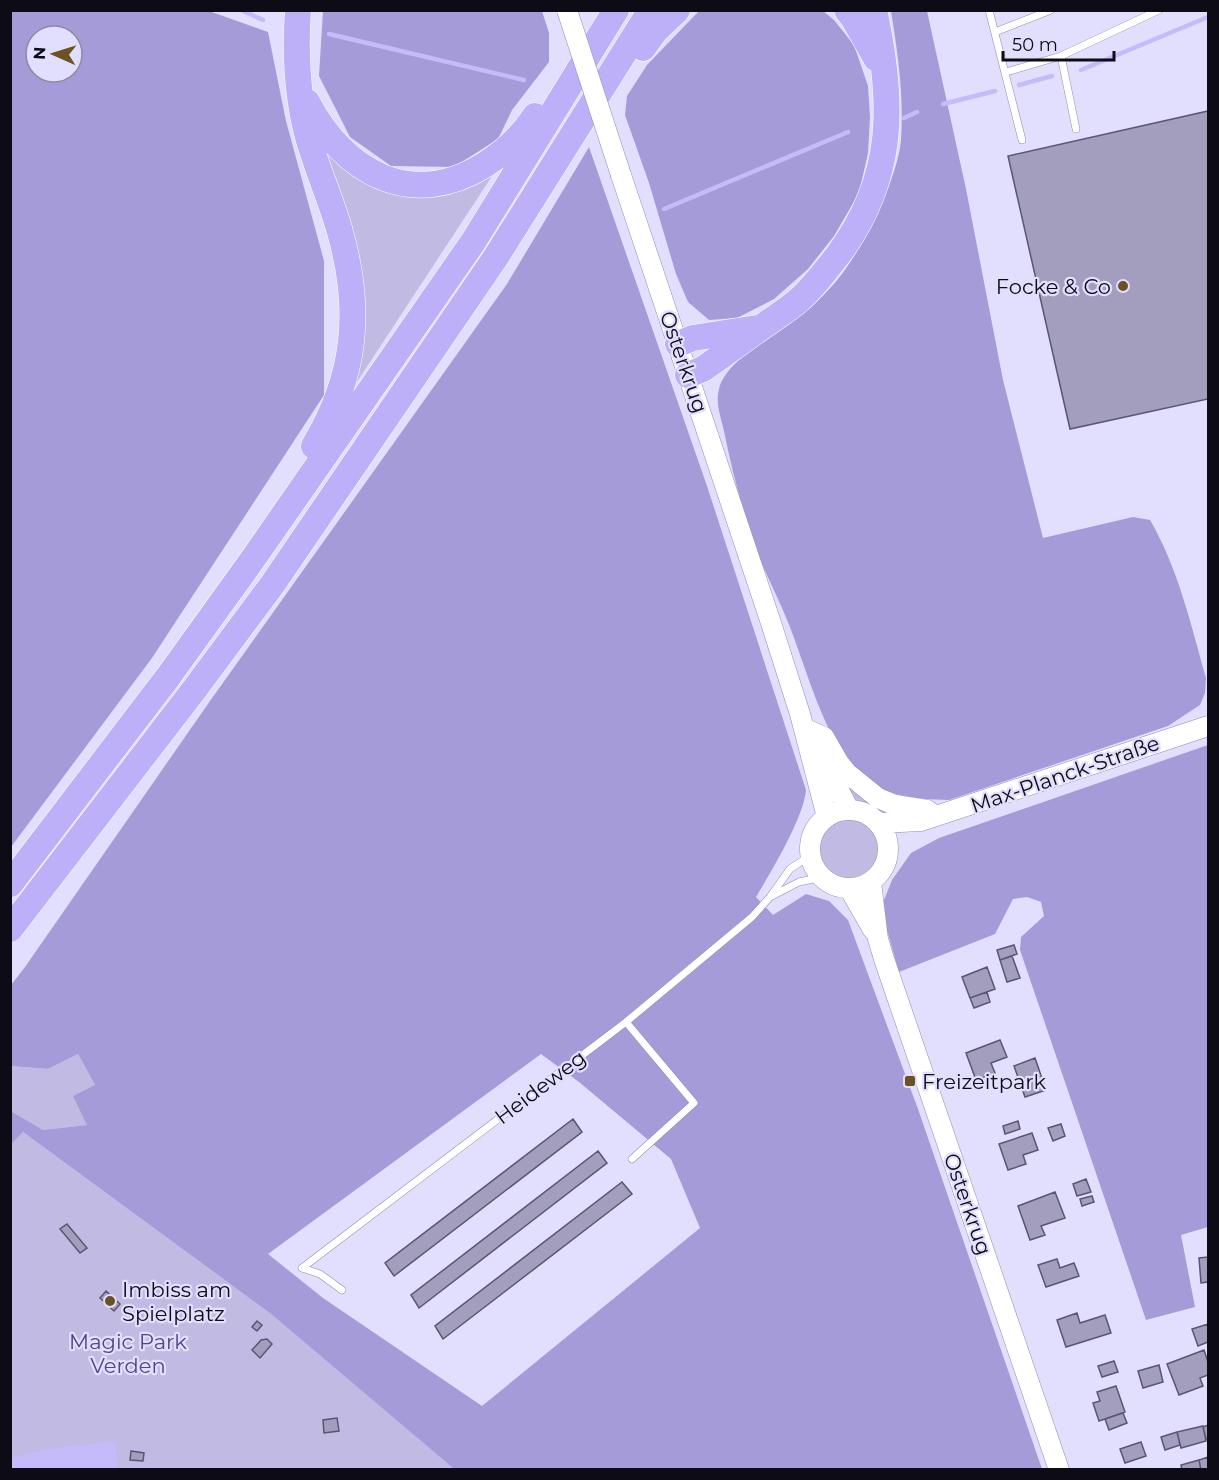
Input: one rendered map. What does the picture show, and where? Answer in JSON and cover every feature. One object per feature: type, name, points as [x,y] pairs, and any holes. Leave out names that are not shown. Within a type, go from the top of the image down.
[{"type":"highway","points":[[264,543],[267,517],[315,444],[338,398],[348,368],[353,339],[354,304],[351,273],[340,230],[308,138],[299,86],[296,47],[298,10]]},
{"type":"highway","points":[[10,884],[168,677],[473,242],[616,10]]},
{"type":"highway","points":[[10,929],[272,585],[496,257],[651,10]]},
{"type":"highway","points":[[592,105],[616,91],[656,30],[676,10]]},
{"type":"highway","points":[[847,10],[884,71]]},
{"type":"highway","points":[[688,375],[703,369],[799,300],[826,272],[863,215],[877,185],[884,156],[886,126],[884,71],[874,10]]},
{"type":"highway","points":[[299,86],[324,129],[355,163],[389,181],[412,185],[436,184],[461,177],[504,151],[531,122],[567,65],[591,51]]},
{"type":"highway","points":[[678,344],[693,338],[761,327]]},
{"type":"main road","name":"Osterkrug","points":[[567,10],[804,722],[827,817]]},
{"type":"main road","name":"Osterkrug","points":[[804,722],[849,810]]},
{"type":"main road","points":[[804,722],[824,737],[847,773],[878,798],[895,805],[927,810],[929,819]]},
{"type":"main road","name":"Max-Planck-Straße","points":[[879,823],[929,819],[1209,726]]},
{"type":"main road","points":[[849,810],[860,811],[879,823],[885,832],[888,846],[885,865],[879,874],[871,882],[849,888],[833,885],[822,877],[816,870],[810,855],[814,831],[827,817],[849,810]]},
{"type":"main road","name":"Max-Planck-Straße","points":[[888,846],[929,819]]},
{"type":"main road","name":"Osterkrug","points":[[871,882],[878,939],[1059,1470]]},
{"type":"main road","name":"Osterkrug","points":[[849,888],[878,939]]},
{"type":"lane","points":[[989,10],[1022,140]]},
{"type":"lane","points":[[995,32],[1051,10]]},
{"type":"lane","points":[[1006,72],[1061,56],[1159,10]]},
{"type":"lane","points":[[1061,56],[1076,129]]},
{"type":"lane","name":"Heideweg","points":[[342,1290],[320,1274],[302,1268],[626,1022],[752,917],[790,869],[810,855]]},
{"type":"lane","name":"Heideweg","points":[[770,897],[799,882],[822,877]]},
{"type":"lane","points":[[626,1022],[694,1103],[632,1159]]},
{"type":"green space","points":[[318,136],[367,180],[496,170],[351,391],[358,327]]},
{"type":"green space","points":[[835,768],[905,812],[883,815],[849,796]]},
{"type":"green space","points":[[850,818],[872,827],[881,849],[872,871],[850,880],[828,871],[819,849],[828,827]]},
{"type":"green space","points":[[78,1054],[95,1085],[88,1125],[43,1130],[11,1111],[10,1066],[48,1069]]},
{"type":"green space","name":"Magic Park Verden","points":[[23,1132],[271,1314],[454,1469],[11,1469],[10,1144]]},
{"type":"shaded area","points":[[11,10],[209,11],[268,32],[286,121],[324,261],[324,395],[152,658],[11,847]]},
{"type":"shaded area","points":[[323,11],[542,11],[549,33],[549,62],[512,110],[498,139],[454,167],[391,166],[350,137],[319,76]]},
{"type":"shaded area","points":[[699,11],[823,11],[834,20],[854,45],[868,86],[870,117],[868,153],[859,193],[834,236],[808,269],[774,299],[737,318],[709,320],[688,302],[676,274],[649,183],[625,115],[627,96],[647,65]]},
{"type":"shaded area","points":[[891,11],[927,11],[966,189],[1003,380],[1043,538],[1133,517],[1150,520],[1176,577],[1206,678],[1205,693],[1200,705],[1168,726],[949,800],[899,795],[876,786],[856,770],[840,750],[824,718],[786,617],[757,552],[738,492],[718,405],[719,389],[723,378],[731,368],[801,315],[838,279],[858,250],[886,193],[898,156],[902,124],[898,59]]},
{"type":"shaded area","points":[[589,147],[707,486],[806,790],[793,829],[756,897],[773,915],[806,894],[829,901],[848,920],[918,1109],[1042,1469],[454,1469],[271,1314],[23,1132],[11,1144],[11,1111],[43,1130],[87,1125],[73,1096],[95,1085],[78,1054],[48,1069],[11,1066],[11,985],[507,284]],"holes":[[[541,1054],[579,1082],[671,1159],[700,1228],[482,1406],[323,1298],[268,1254]]]},
{"type":"shaded area","points":[[1208,745],[1208,1227],[1181,1235],[1195,1307],[1146,1320],[1020,950],[1021,937],[1044,916],[1041,902],[1027,897],[1013,899],[995,934],[899,972],[882,905],[892,880],[911,853],[939,838]]},
{"type":"shaded area","points":[[110,1442],[116,1444],[117,1469],[11,1469],[11,1458],[49,1449]]},
{"type":"building","name":"Focke & Co","points":[[1208,111],[1208,399],[1070,429],[1008,156]]},
{"type":"building","points":[[1014,945],[1017,954],[1000,960],[997,950]]},
{"type":"building","points":[[1012,956],[1020,978],[1007,982],[1000,960]]},
{"type":"building","points":[[987,967],[995,989],[970,998],[962,977]]},
{"type":"building","points":[[987,992],[990,1002],[974,1008],[970,998]]},
{"type":"building","points":[[1000,1040],[1007,1057],[991,1063],[995,1073],[976,1080],[966,1053]]},
{"type":"building","points":[[1035,1058],[1046,1090],[1025,1097],[1014,1066]]},
{"type":"building","points":[[573,1119],[582,1132],[394,1276],[385,1263]]},
{"type":"building","points":[[1018,1121],[1020,1129],[1005,1134],[1003,1126]]},
{"type":"building","points":[[1061,1124],[1065,1136],[1053,1141],[1048,1128]]},
{"type":"building","points":[[1032,1133],[1038,1150],[1023,1155],[1026,1164],[1008,1170],[999,1144]]},
{"type":"building","points":[[598,1151],[607,1163],[419,1308],[411,1295]]},
{"type":"building","points":[[1086,1179],[1091,1192],[1077,1196],[1073,1184]]},
{"type":"building","points":[[622,1182],[632,1194],[443,1339],[435,1326]]},
{"type":"building","points":[[1055,1192],[1065,1218],[1041,1226],[1045,1235],[1030,1240],[1018,1206]]},
{"type":"building","points":[[1092,1196],[1094,1202],[1082,1206],[1080,1199]]},
{"type":"building","points":[[67,1224],[87,1248],[80,1253],[60,1229]]},
{"type":"building","points":[[1208,1257],[1208,1282],[1201,1283],[1199,1258]]},
{"type":"building","points":[[1057,1259],[1060,1268],[1074,1263],[1079,1276],[1046,1287],[1038,1265]]},
{"type":"building","name":"Imbiss am Spielplatz","points":[[106,1291],[120,1304],[114,1311],[100,1298]]},
{"type":"building","points":[[1077,1313],[1080,1323],[1105,1315],[1111,1333],[1066,1347],[1057,1320]]},
{"type":"building","points":[[257,1321],[262,1325],[257,1331],[252,1327]]},
{"type":"building","points":[[1208,1324],[1208,1342],[1198,1346],[1192,1329]]},
{"type":"building","points":[[267,1339],[272,1344],[260,1358],[252,1350],[261,1340]]},
{"type":"building","points":[[1204,1350],[1208,1362],[1208,1375],[1200,1378],[1203,1386],[1179,1395],[1167,1364]]},
{"type":"building","points":[[1114,1361],[1118,1372],[1102,1377],[1098,1366]]},
{"type":"building","points":[[1159,1365],[1163,1382],[1143,1388],[1138,1371]]},
{"type":"building","points":[[1116,1386],[1125,1412],[1099,1421],[1093,1403],[1100,1401],[1097,1392]]},
{"type":"building","points":[[1123,1413],[1127,1423],[1109,1430],[1105,1419]]},
{"type":"building","points":[[337,1418],[339,1431],[324,1433],[323,1420]]},
{"type":"building","points":[[1208,1425],[1208,1439],[1206,1439],[1203,1427]]},
{"type":"building","points":[[1203,1426],[1206,1441],[1181,1448],[1177,1432]]},
{"type":"building","points":[[1177,1432],[1180,1445],[1165,1450],[1161,1437]]},
{"type":"building","points":[[1141,1442],[1146,1456],[1125,1463],[1120,1449]]},
{"type":"building","points":[[131,1451],[144,1453],[143,1461],[130,1460]]},
{"type":"building","points":[[1208,1457],[1208,1470],[1201,1470],[1199,1460]]},
{"type":"building","points":[[1199,1460],[1201,1470],[1182,1470],[1181,1465]]},
{"type":"waterway","points":[[241,10],[263,20]]},
{"type":"waterway","points":[[1081,70],[1208,17]]},
{"type":"waterway","points":[[329,34],[524,80]]},
{"type":"waterway","points":[[1019,85],[1052,76]]},
{"type":"waterway","points":[[943,104],[995,91]]},
{"type":"waterway","points":[[904,118],[917,112]]},
{"type":"waterway","points":[[664,209],[848,132]]},
{"type":"place","name":"Focke & Co","points":[[1123,286]]},
{"type":"place","name":"Freizeitpark","points":[[910,1081]]},
{"type":"place","name":"Imbiss am Spielplatz","points":[[110,1301]]}]
